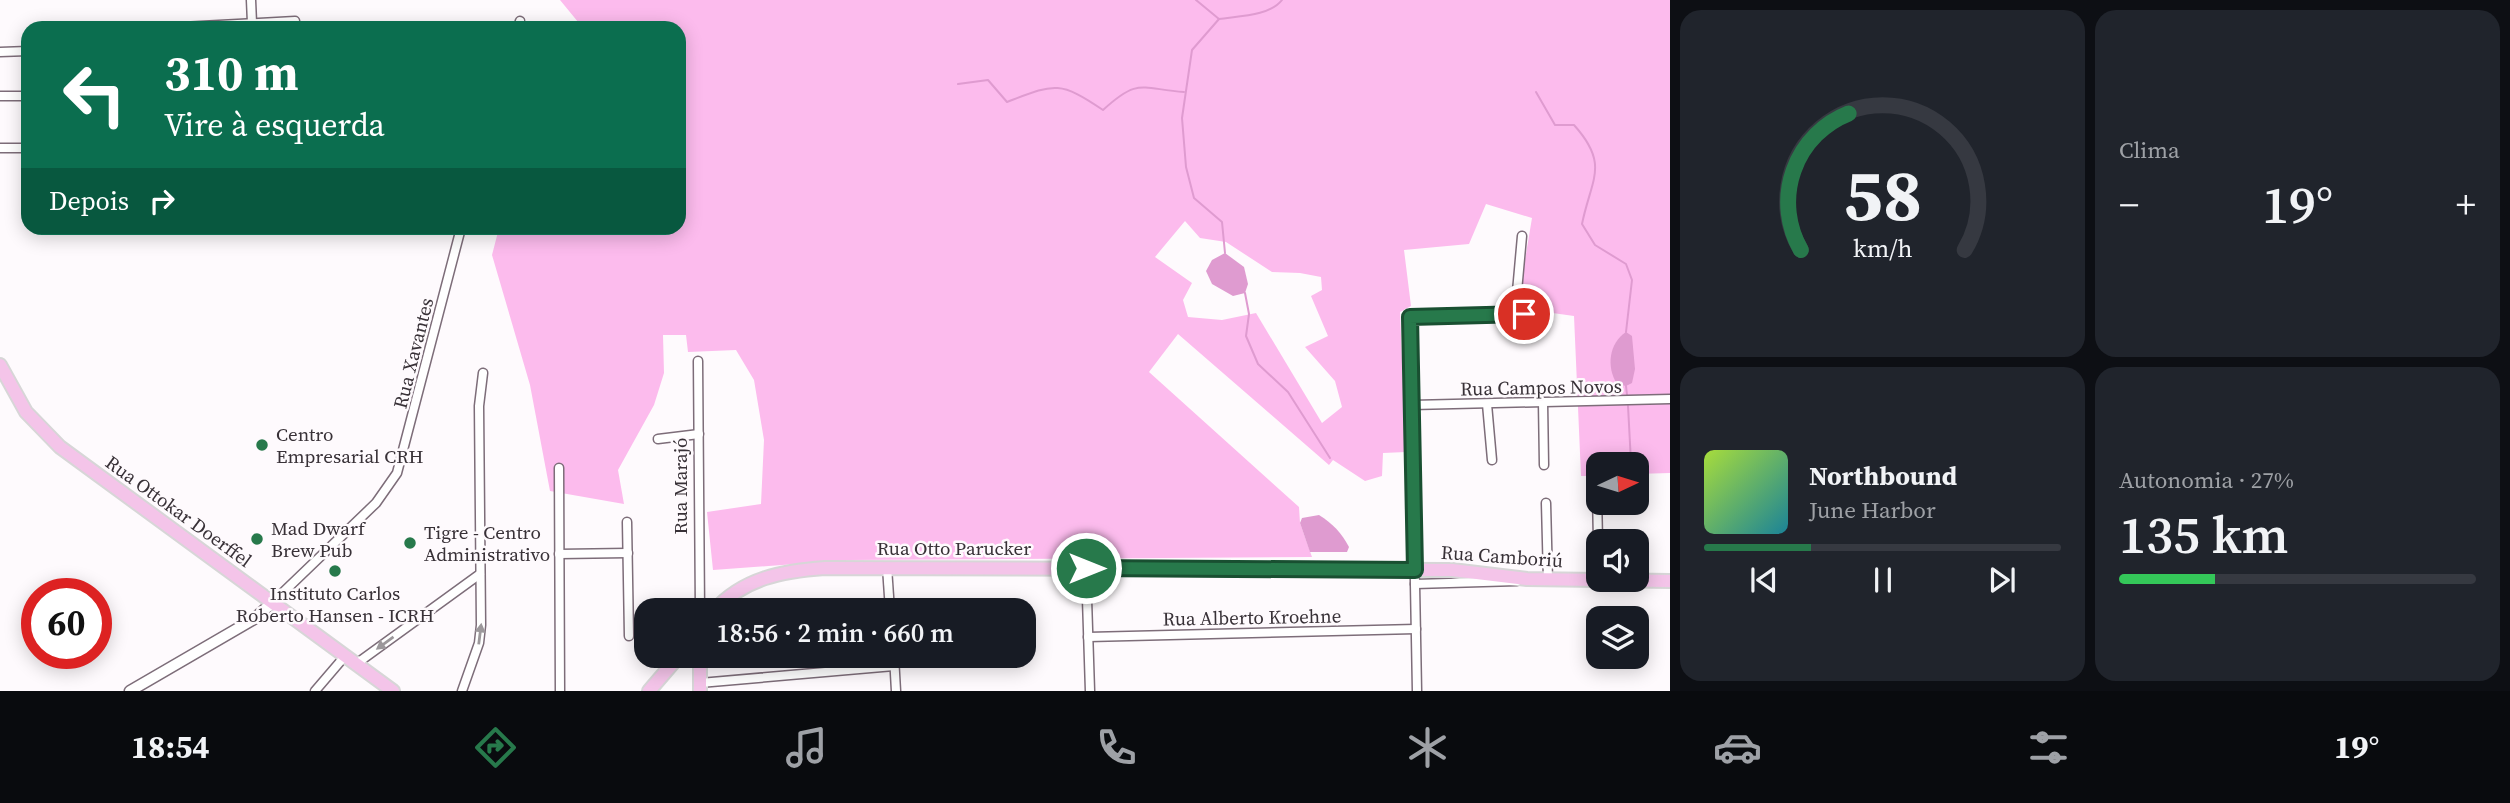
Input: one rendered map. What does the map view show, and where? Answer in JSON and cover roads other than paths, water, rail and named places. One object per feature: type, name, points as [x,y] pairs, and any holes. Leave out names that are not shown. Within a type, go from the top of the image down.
[{"type":"main road","name":"Rua Ottokar Doerffel","points":[[0,366],[4,381],[34,422],[60,447],[393,691]]},
{"type":"main road","name":"Rua Otto Parucker","points":[[729,598],[741,587],[771,575],[824,568],[1086,568],[1415,577]]},
{"type":"main road","name":"Rua Camboriú","points":[[1415,577],[1479,572],[1527,579],[1586,580]]},
{"type":"main road","name":"Rua Camboriú","points":[[1649,581],[1670,581]]},
{"type":"main road","points":[[649,691],[669,668]]},
{"type":"main road","points":[[700,668],[700,687]]},
{"type":"street","points":[[251,0],[252,21]]},
{"type":"street","points":[[0,52],[21,51]]},
{"type":"street","points":[[0,96],[21,96]]},
{"type":"street","points":[[0,148],[21,148]]},
{"type":"street","name":"Rua Xavantes","points":[[272,603],[376,502],[397,472],[459,235]]},
{"type":"street","points":[[1417,691],[1410,317],[1520,314],[1522,236]]},
{"type":"street","name":"Rua Marajó","points":[[698,361],[700,598]]},
{"type":"street","points":[[462,691],[481,634],[479,406],[483,373]]},
{"type":"street","name":"Rua Campos Novos","points":[[1412,405],[1670,399]]},
{"type":"street","points":[[1543,402],[1544,465]]},
{"type":"street","points":[[1488,404],[1492,460]]},
{"type":"street","points":[[658,439],[699,434]]},
{"type":"street","points":[[559,468],[560,691]]},
{"type":"street","points":[[1546,503],[1548,580]]},
{"type":"street","points":[[627,522],[629,636]]},
{"type":"street","points":[[559,554],[628,553]]},
{"type":"street","points":[[887,567],[889,598]]},
{"type":"street","points":[[1086,568],[1090,691]]},
{"type":"street","points":[[356,664],[480,574]]},
{"type":"street","points":[[130,691],[243,626],[272,603]]},
{"type":"street","name":"Rua Alberto Kroehne","points":[[1088,637],[1416,629]]},
{"type":"street","points":[[315,691],[345,656]]},
{"type":"street","points":[[700,687],[842,668]]},
{"type":"street","points":[[894,668],[896,691]]},
{"type":"waterway","points":[[1196,0],[1219,19]]},
{"type":"waterway","points":[[1225,253],[1222,222],[1194,198],[1186,167],[1182,118],[1192,50],[1219,19],[1262,12],[1282,0]]},
{"type":"waterway","points":[[958,84],[988,80],[1007,102],[1036,91],[1056,88],[1076,94],[1103,110],[1133,89],[1184,92]]},
{"type":"waterway","points":[[1536,92],[1555,125],[1574,125],[1592,151],[1595,173],[1582,224],[1595,245],[1626,264],[1632,280],[1626,332]]},
{"type":"waterway","points":[[1245,293],[1249,314],[1246,336],[1258,364],[1288,392],[1330,458]]},
{"type":"waterway","points":[[1626,386],[1627,395]]},
{"type":"waterway","points":[[1628,406],[1630,452]]},
{"type":"place","name":"Centro Empresarial CRH","points":[[262,445]]},
{"type":"place","name":"Mad Dwarf Brew Pub","points":[[257,539]]},
{"type":"place","name":"Tigre - Centro Administrativo","points":[[410,543]]},
{"type":"place","name":"Instituto Carlos Roberto Hansen - ICRH","points":[[335,571]]}]
